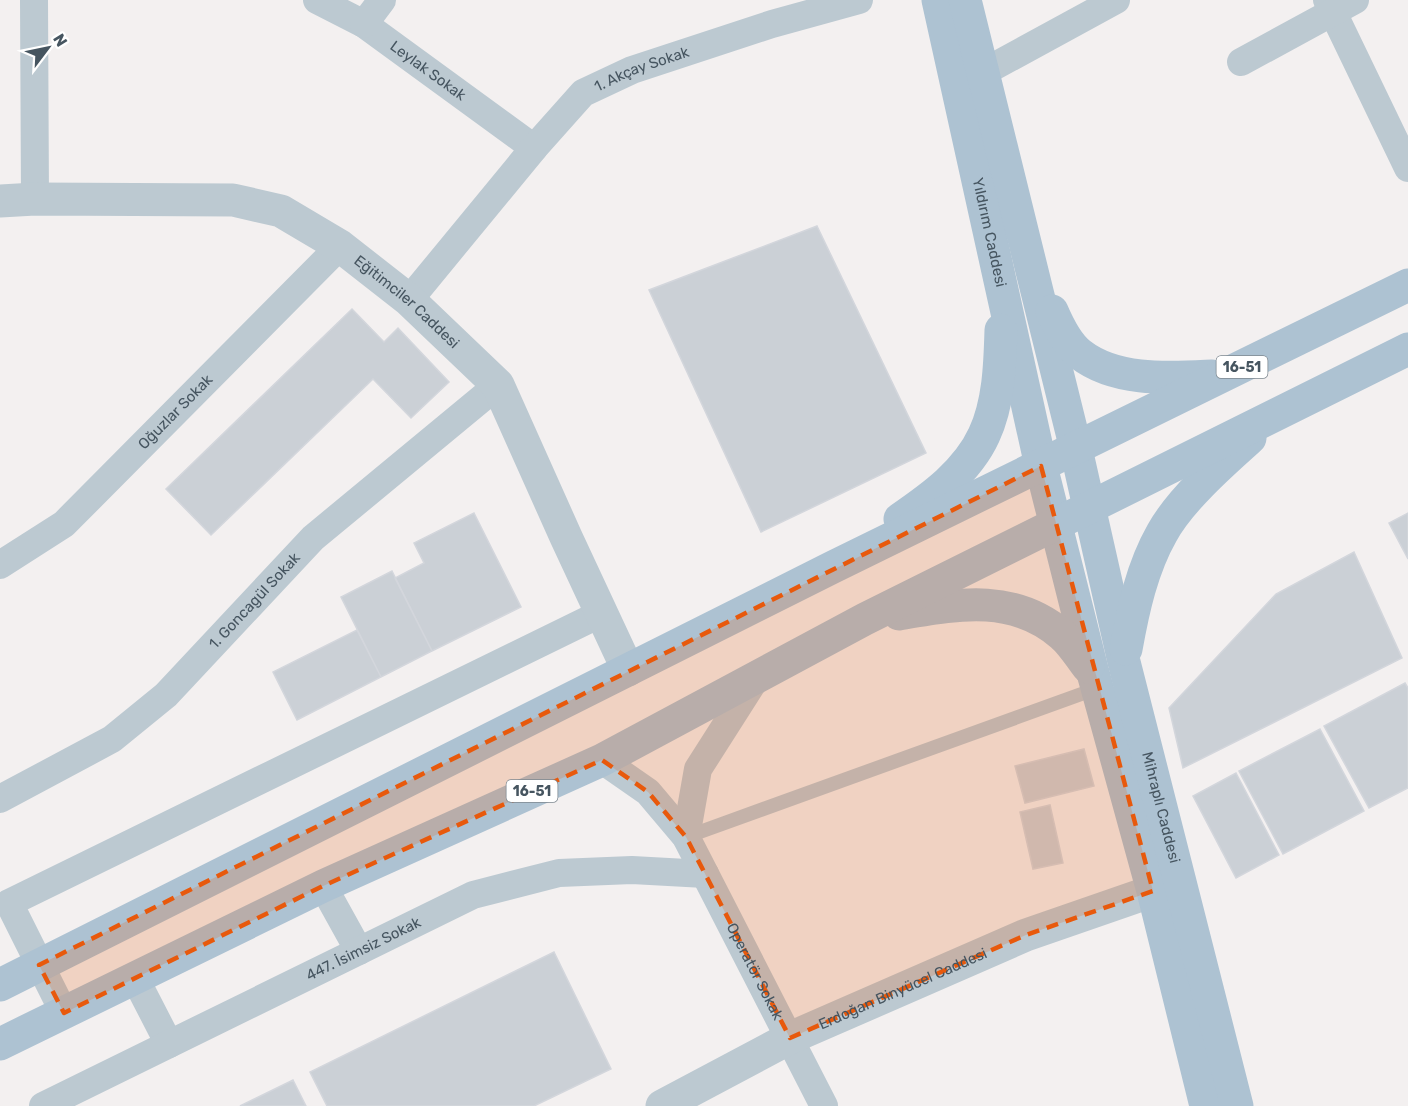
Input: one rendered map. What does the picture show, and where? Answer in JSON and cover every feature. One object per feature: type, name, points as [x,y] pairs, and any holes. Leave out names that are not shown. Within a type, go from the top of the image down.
[{"type":"main road","name":"Yıldırım Caddesi","points":[[938,0],[1041,466],[1056,523]]},
{"type":"main road","name":"Yıldırım Caddesi","points":[[965,0],[1090,507]]},
{"type":"main road","points":[[1031,267],[1059,327],[1079,353],[1105,369],[1171,378],[1223,376]]},
{"type":"main road","name":"16-51","points":[[1076,449],[1408,285]]},
{"type":"main road","points":[[833,567],[924,503],[954,477],[972,456],[985,434],[993,406],[1000,363],[1003,292]]},
{"type":"main road","points":[[1056,523],[1408,349]]},
{"type":"main road","points":[[1124,662],[1132,613],[1162,533],[1186,501],[1220,465],[1282,411]]},
{"type":"main road","points":[[0,985],[833,567],[1076,449]]},
{"type":"main road","name":"Mihraplı Caddesi","points":[[1090,507],[1124,662],[1237,1106]]},
{"type":"main road","name":"16-51","points":[[0,1044],[323,886],[602,760],[865,619],[1056,523]]},
{"type":"main road","name":"Mihraplı Caddesi","points":[[1056,523],[1206,1106]]},
{"type":"main road","points":[[865,619],[957,604],[1016,609],[1038,616],[1064,636],[1095,681]]},
{"type":"street","points":[[34,0],[35,199]]},
{"type":"street","name":"Leylak Sokak","points":[[317,0],[364,24],[534,148]]},
{"type":"street","points":[[364,24],[382,0]]},
{"type":"street","name":"1. Akçay Sokak","points":[[409,300],[534,148],[583,93],[768,12],[859,0]]},
{"type":"street","points":[[982,73],[1116,0]]},
{"type":"street","points":[[1241,62],[1338,4],[1408,168]]},
{"type":"street","name":"Eğitimciler Caddesi","points":[[0,201],[35,199],[233,200],[281,211],[339,246],[409,300],[498,385],[628,670]]},
{"type":"street","name":"Oğuzlar Sokak","points":[[0,565],[64,524],[339,246]]},
{"type":"street","name":"1. Goncagül Sokak","points":[[0,799],[112,739],[166,695],[313,538],[498,385]]},
{"type":"street","points":[[64,1013],[4,896],[602,613]]},
{"type":"street","points":[[686,837],[698,769],[756,678]]},
{"type":"street","name":"Operatör Sokak","points":[[602,760],[648,792],[686,837],[824,1106]]},
{"type":"street","name":"447. İsimsiz Sokak","points":[[43,1106],[473,895],[559,873],[632,870],[705,874]]},
{"type":"street","points":[[323,886],[359,951]]},
{"type":"street","name":"Erdoğan Binyücel Caddesi","points":[[662,1106],[790,1038],[1026,935],[1152,891]]},
{"type":"street","points":[[135,978],[169,1044]]},
{"type":"lane","points":[[686,837],[1095,681]]},
{"type":"highlighted area","points":[[1041,466],[1153,891],[1026,935],[790,1038],[686,837],[648,792],[602,760],[323,886],[64,1013],[39,965]]},
{"type":"building","points":[[817,226],[926,453],[761,532],[649,290]]},
{"type":"building","points":[[352,309],[384,342],[398,328],[449,382],[411,418],[373,379],[211,535],[166,489]]},
{"type":"building","points":[[474,513],[521,607],[432,651],[395,578],[424,563],[414,543]]},
{"type":"building","points":[[1408,513],[1408,559],[1389,523]]},
{"type":"building","points":[[1354,552],[1402,658],[1183,768],[1169,708],[1276,594]]},
{"type":"building","points":[[392,571],[432,651],[381,677],[341,597]]},
{"type":"building","points":[[357,630],[381,677],[297,720],[273,672]]},
{"type":"building","points":[[1405,683],[1408,688],[1408,788],[1369,808],[1324,726]]},
{"type":"building","points":[[1320,729],[1364,811],[1283,854],[1239,771]]},
{"type":"building","points":[[1084,749],[1094,786],[1025,803],[1015,766]]},
{"type":"building","points":[[1236,773],[1279,855],[1236,878],[1193,796]]},
{"type":"building","points":[[1050,805],[1063,863],[1033,869],[1020,812]]},
{"type":"building","points":[[554,952],[611,1069],[534,1106],[327,1106],[310,1072]]},
{"type":"building","points":[[293,1080],[306,1106],[240,1106]]}]
